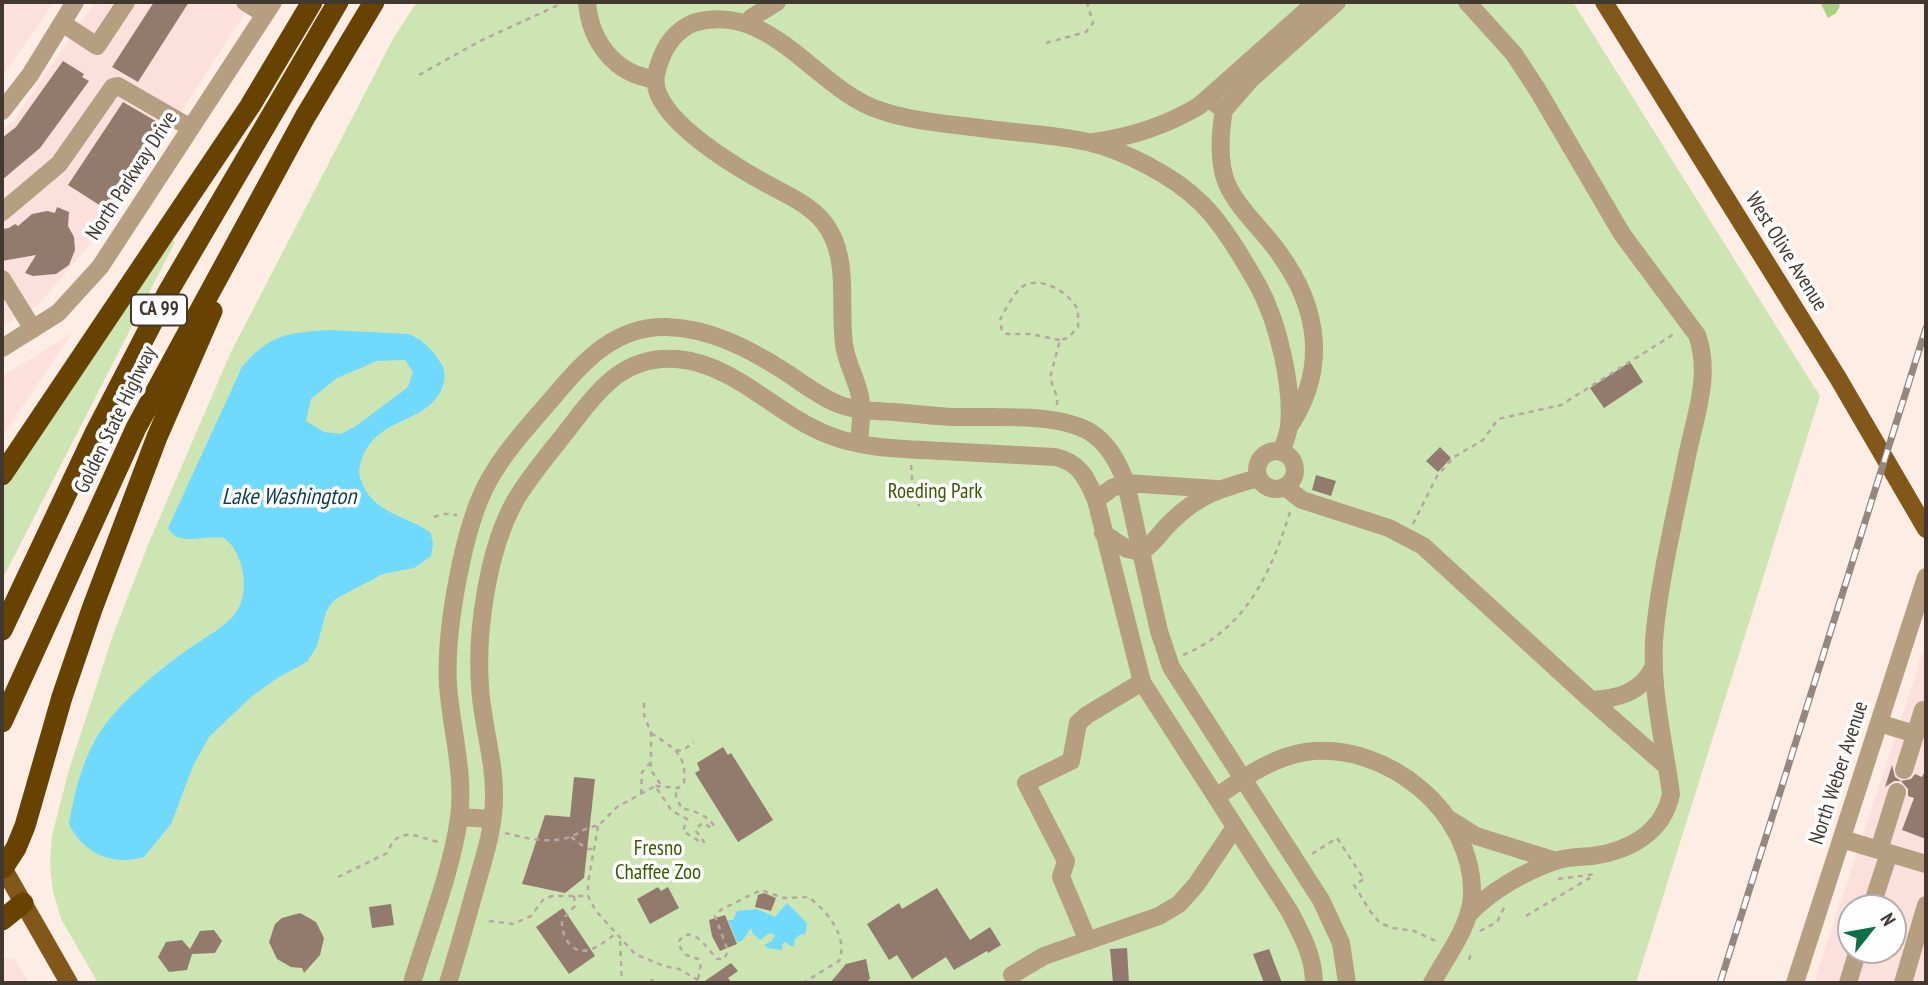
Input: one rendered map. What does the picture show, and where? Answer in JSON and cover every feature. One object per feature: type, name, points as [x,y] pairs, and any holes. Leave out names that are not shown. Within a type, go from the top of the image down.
[{"type":"highway","points":[[2,475],[250,106],[312,2]]},
{"type":"highway","name":"Golden State Highway","points":[[2,630],[96,431],[168,292],[338,2]]},
{"type":"highway","name":"Golden State Highway","points":[[2,722],[136,428],[305,117],[374,2]]},
{"type":"highway","points":[[2,867],[16,848],[25,826],[62,697],[92,609],[158,437],[209,323],[234,245]]},
{"type":"highway","points":[[2,920],[23,903]]},
{"type":"main road","name":"West Olive Avenue","points":[[1604,2],[1838,378],[1926,529]]},
{"type":"main road","points":[[2,867],[69,983]]},
{"type":"street","points":[[2,111],[30,75],[75,2]]},
{"type":"street","points":[[62,23],[97,46],[125,2]]},
{"type":"street","points":[[245,2],[268,8]]},
{"type":"street","points":[[587,2],[599,42],[610,58],[626,72],[655,79]]},
{"type":"street","points":[[751,18],[776,2]]},
{"type":"street","points":[[1090,143],[1142,131],[1183,115],[1209,99],[1316,2]]},
{"type":"street","points":[[1281,452],[1289,427],[1307,397],[1314,337],[1298,285],[1279,253],[1228,185],[1223,171],[1222,125],[1224,110],[1250,80],[1337,2]]},
{"type":"street","points":[[1467,2],[1514,54],[1622,234],[1690,324],[1702,347],[1703,386],[1655,630],[1653,668],[1671,794],[1663,818],[1656,828],[1643,838],[1607,853],[1556,860],[1489,895],[1468,915]]},
{"type":"street","name":"North Parkway Drive","points":[[2,348],[58,313],[100,267],[268,8]]},
{"type":"street","points":[[859,443],[861,410],[857,387],[844,348],[840,261],[828,226],[815,213],[732,162],[681,123],[661,99],[655,79],[662,54],[671,38],[703,19],[721,16],[751,18],[771,29],[848,95],[882,111],[945,124],[1090,143],[1153,169],[1180,185],[1203,205],[1244,262],[1268,305],[1283,357],[1289,427]]},
{"type":"street","points":[[2,212],[59,164],[113,87],[118,86],[191,128]]},
{"type":"street","points":[[1209,99],[1224,110]]},
{"type":"street","points":[[1203,205],[1228,185]]},
{"type":"street","points":[[2,279],[33,328]]},
{"type":"street","points":[[412,983],[451,855],[459,817],[459,772],[452,730],[448,674],[451,627],[458,578],[473,520],[488,481],[521,435],[572,375],[600,348],[640,330],[667,327],[695,330],[751,351],[826,398],[849,408],[1055,422],[1079,426],[1096,437],[1118,463],[1126,483],[1159,631],[1169,660],[1194,705],[1333,923],[1345,960],[1347,983]]},
{"type":"street","points":[[448,983],[485,855],[497,826],[480,688],[480,632],[486,593],[506,522],[515,501],[600,388],[619,373],[654,360],[673,359],[698,364],[747,386],[813,429],[859,443],[912,450],[1064,458],[1084,473],[1096,500],[1142,682],[1299,928],[1312,962],[1314,983]]},
{"type":"street","points":[[1290,491],[1295,471],[1291,459],[1275,451],[1264,455],[1257,466],[1258,478],[1267,487],[1290,491],[1314,505],[1389,528],[1408,536],[1437,558],[1665,765]]},
{"type":"street","points":[[1103,533],[1127,549],[1141,552],[1185,509],[1217,489],[1258,478]]},
{"type":"street","points":[[1096,500],[1112,488],[1126,483],[1217,489]]},
{"type":"street","name":"North Weber Avenue","points":[[1795,983],[1926,577]]},
{"type":"street","points":[[451,627],[480,632]]},
{"type":"street","points":[[1591,700],[1622,696],[1642,684],[1653,668]]},
{"type":"street","points":[[1088,940],[1061,877],[1066,861],[1026,783],[1071,761],[1078,723],[1142,682]]},
{"type":"street","points":[[1167,723],[1194,705]]},
{"type":"street","points":[[1905,770],[1923,710],[1926,711]]},
{"type":"street","points":[[1879,723],[1915,734]]},
{"type":"street","points":[[1216,797],[1267,765],[1292,755],[1318,751],[1346,752],[1376,762],[1410,780],[1449,818],[1476,836],[1556,860]]},
{"type":"street","points":[[1874,894],[1897,792]]},
{"type":"street","points":[[459,817],[497,826]]},
{"type":"street","points":[[1432,983],[1468,915],[1472,897],[1466,859],[1449,818]]},
{"type":"street","points":[[1012,975],[1044,956],[1159,916],[1180,904],[1236,827]]},
{"type":"street","points":[[1842,839],[1926,864]]},
{"type":"street","points":[[1903,983],[1926,905]]},
{"type":"street","points":[[1848,983],[1854,964]]},
{"type":"path","points":[[419,75],[480,41],[565,2]]},
{"type":"path","points":[[1046,43],[1086,33],[1093,23],[1087,2]]},
{"type":"path","points":[[1055,422],[1058,397],[1050,378],[1060,340],[1074,333],[1079,322],[1078,310],[1070,298],[1058,289],[1031,283],[1020,288],[1000,320],[1002,331],[1007,334],[1030,334],[1060,340]]},
{"type":"path","points":[[1408,536],[1437,476],[1454,457],[1483,440],[1498,419],[1560,405],[1690,324]]},
{"type":"path","points":[[912,450],[912,479],[919,506]]},
{"type":"path","points":[[1169,660],[1187,654],[1215,638],[1234,622],[1250,603],[1270,566],[1290,491]]},
{"type":"path","points":[[434,517],[447,514],[460,516]]},
{"type":"path","points":[[645,703],[644,715],[651,733],[651,770],[661,785],[668,789],[684,783],[684,765],[676,750]]},
{"type":"path","points":[[651,733],[676,750],[682,751],[694,742]]},
{"type":"path","points":[[641,794],[642,772],[651,762]]},
{"type":"path","points":[[661,785],[654,786],[617,807],[598,826],[589,871],[588,896],[596,911],[635,954],[679,969],[703,983]]},
{"type":"path","points":[[654,786],[672,811],[687,819],[683,831],[702,843],[705,842],[696,828],[703,823],[712,828],[714,826],[711,820],[692,810],[682,809],[676,797],[676,788]]},
{"type":"path","points":[[497,826],[536,840],[571,837],[590,826],[598,826]]},
{"type":"path","points":[[338,877],[387,853],[393,841],[399,837],[410,834],[439,842]]},
{"type":"path","points":[[571,837],[587,849],[594,849]]},
{"type":"path","points":[[1297,864],[1337,838],[1364,879],[1354,885],[1374,918],[1386,926],[1414,931],[1438,942]]},
{"type":"path","points":[[1527,916],[1596,874],[1552,880]]},
{"type":"path","points":[[698,979],[701,964],[698,959],[684,954],[678,943],[680,939],[688,934],[693,935],[717,958],[724,960],[728,951],[715,916],[722,909],[761,890],[784,898],[808,897],[825,913],[839,934],[842,946],[839,961],[803,983]]},
{"type":"path","points":[[489,920],[513,924],[531,916],[543,900],[560,895],[588,896]]},
{"type":"path","points":[[573,896],[575,906],[562,920],[562,927],[575,950],[580,952],[591,949],[616,934]]},
{"type":"path","points":[[1479,933],[1497,922],[1509,901]]},
{"type":"path","points":[[620,939],[622,983]]},
{"type":"path","points":[[1469,960],[1473,946]]},
{"type":"path","points":[[651,983],[652,980],[659,983]]},
{"type":"shaded area","points":[[2,2],[54,2],[2,77]]},
{"type":"shaded area","points":[[95,2],[252,2],[152,157],[86,249],[39,304],[9,323],[2,322],[2,130],[14,120]]},
{"type":"shaded area","points":[[71,334],[2,437],[2,376]]},
{"type":"shaded area","points":[[1926,642],[1926,983],[1814,983],[1837,913],[1837,964],[1907,964],[1907,894],[1843,894]]},
{"type":"shaded area","points":[[2,957],[15,960],[29,983],[2,983]]},
{"type":"green space","name":"Roeding Park","points":[[417,2],[1573,2],[1820,396],[1636,983],[98,983],[61,919],[53,892],[50,864],[52,836],[68,773],[113,635],[148,545],[230,354],[394,37]]},
{"type":"green space","points":[[1820,2],[1837,2],[1840,6],[1836,13],[1828,18]]},
{"type":"green space","points":[[164,231],[175,242],[2,580],[2,484]]},
{"type":"water","name":"Lake Washington","points":[[314,331],[409,334],[427,345],[442,364],[444,382],[438,396],[429,406],[380,434],[369,445],[359,470],[366,491],[381,507],[431,533],[431,556],[414,568],[383,574],[337,598],[326,612],[317,646],[307,662],[252,696],[209,737],[193,766],[171,824],[144,857],[121,860],[100,855],[83,843],[69,824],[80,776],[94,742],[118,709],[142,686],[228,621],[241,603],[243,572],[231,544],[224,538],[216,537],[185,539],[173,534],[168,528],[242,367],[262,348],[280,337]],"holes":[[[405,360],[413,372],[408,387],[341,434],[324,432],[306,421],[311,399],[337,378],[377,361]]]},
{"type":"water","points":[[787,903],[807,923],[805,935],[801,934],[795,939],[794,946],[786,942],[782,944],[782,950],[768,948],[764,945],[772,941],[775,935],[770,933],[760,940],[751,928],[742,941],[737,942],[728,920],[733,920],[737,911],[757,909],[775,917]]},
{"type":"building","points":[[154,2],[189,2],[138,82],[112,67]]},
{"type":"building","points":[[63,61],[84,74],[82,77],[89,81],[40,148],[2,180],[2,138],[16,127]]},
{"type":"building","points":[[123,102],[166,127],[112,213],[68,185]]},
{"type":"building","points":[[57,207],[69,212],[68,226],[74,237],[75,250],[69,265],[56,274],[33,276],[25,273],[36,255],[2,261],[2,229],[15,224],[18,226],[32,214],[47,211],[55,213]]},
{"type":"building","points":[[1630,362],[1643,382],[1604,408],[1590,388]]},
{"type":"building","points":[[1440,447],[1451,458],[1438,472],[1426,461]]},
{"type":"building","points":[[1316,475],[1336,481],[1331,496],[1312,490]]},
{"type":"building","points":[[723,747],[728,755],[731,753],[773,820],[738,842],[695,773],[700,770],[697,763]]},
{"type":"building","points":[[1892,765],[1895,777],[1901,781],[1894,781],[1885,787]]},
{"type":"building","points":[[1926,769],[1926,839],[1902,830],[1914,798],[1908,796],[1908,789],[1901,781],[1911,779],[1915,774],[1922,777]]},
{"type":"building","points":[[574,777],[595,779],[584,878],[565,893],[522,884],[545,815],[570,817]]},
{"type":"building","points":[[658,887],[661,891],[668,887],[679,908],[650,924],[637,899]]},
{"type":"building","points":[[937,888],[970,940],[990,927],[1001,945],[954,970],[946,957],[912,979],[897,955],[889,960],[867,924],[899,903],[902,909]]},
{"type":"building","points":[[764,893],[776,898],[771,911],[755,907],[758,895]]},
{"type":"building","points":[[391,904],[394,925],[372,928],[369,907]]},
{"type":"building","points":[[563,908],[595,956],[569,974],[536,927]]},
{"type":"building","points":[[300,913],[316,922],[324,938],[320,955],[304,973],[302,968],[291,967],[277,959],[269,942],[275,924],[282,918]]},
{"type":"building","points":[[725,915],[737,944],[720,951],[712,936],[709,920]]},
{"type":"building","points":[[214,930],[222,941],[215,953],[192,954],[187,970],[169,972],[158,957],[166,942],[182,940],[190,949],[200,931]]},
{"type":"building","points":[[1127,948],[1129,983],[1113,983],[1110,949]]},
{"type":"building","points":[[1269,949],[1282,983],[1264,983],[1253,954]]},
{"type":"building","points":[[866,959],[870,979],[865,983],[830,983],[846,964]]},
{"type":"building","points":[[731,963],[738,971],[728,978],[732,983],[702,983]]},
{"type":"railway","points":[[1720,983],[1926,328]]},
{"type":"park label","name":"Fresno Chaffee Zoo","points":[[658,861]]}]
